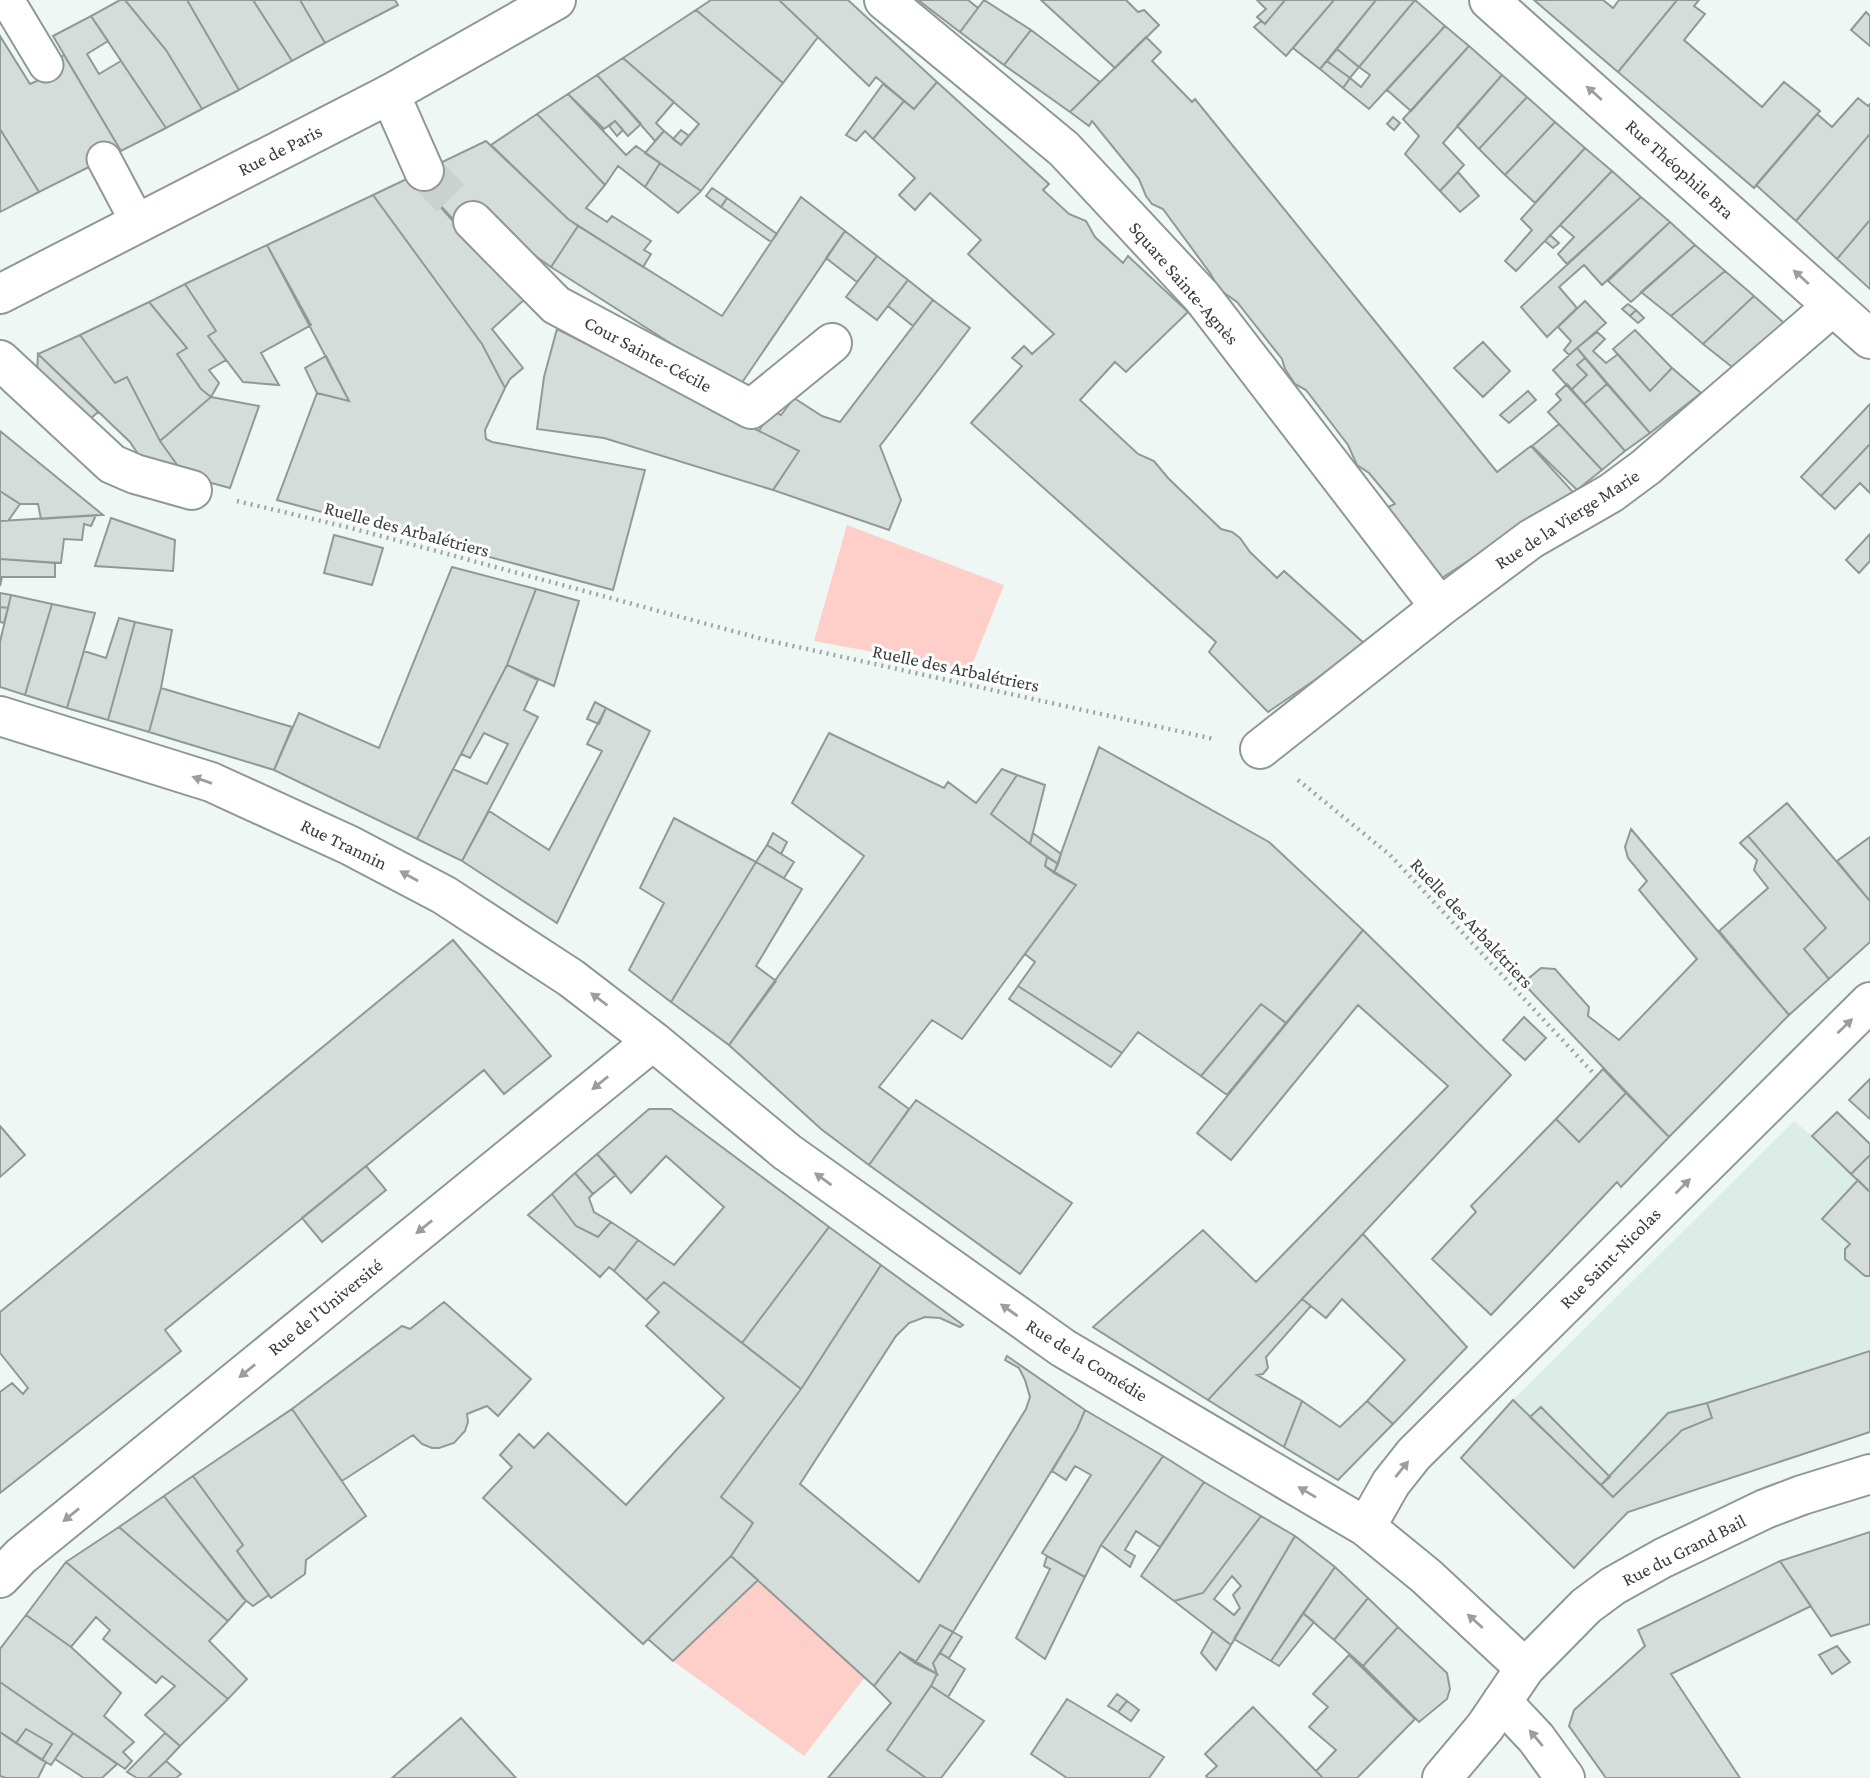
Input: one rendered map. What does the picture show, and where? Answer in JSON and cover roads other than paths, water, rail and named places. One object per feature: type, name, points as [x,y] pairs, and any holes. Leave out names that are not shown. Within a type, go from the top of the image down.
[{"type":"street","name":"Rue de Paris","points":[[0,294],[390,94],[556,0]]},
{"type":"street","name":"Square Sainte-Agnès","points":[[884,0],[1064,149],[1202,297],[1440,607]]},
{"type":"street","name":"Rue Théophile Bra","points":[[1489,0],[1870,339]]},
{"type":"street","points":[[390,94],[424,171]]},
{"type":"street","name":"Cour Sainte-Cécile","points":[[473,222],[555,305],[751,410],[832,343]]},
{"type":"street","name":"Rue de la Vierge Marie","points":[[1260,749],[1531,539],[1611,493],[1646,467],[1833,306]]},
{"type":"street","points":[[0,360],[112,464],[135,474],[192,490]]},
{"type":"street","name":"Rue Trannin","points":[[0,716],[211,782],[349,845],[444,895],[495,927],[571,978],[653,1041]]},
{"type":"street","name":"Rue Saint-Nicolas","points":[[1366,1527],[1391,1483],[1413,1454],[1870,1002]]},
{"type":"street","name":"Rue de la Comédie","points":[[653,1041],[787,1152],[1063,1348],[1366,1527],[1426,1576],[1525,1668]]},
{"type":"street","name":"Rue de l'Université","points":[[0,1578],[32,1547],[653,1041]]},
{"type":"street","name":"Rue du Grand Bail","points":[[1441,1778],[1462,1756],[1525,1668],[1587,1606],[1633,1574],[1765,1509],[1870,1474]]},
{"type":"street","points":[[1502,1702],[1536,1738],[1565,1778]]},
{"type":"lane","points":[[8,0],[46,65]]},
{"type":"lane","points":[[104,159],[138,223]]},
{"type":"tunnel","points":[[424,171],[473,221]]}]
